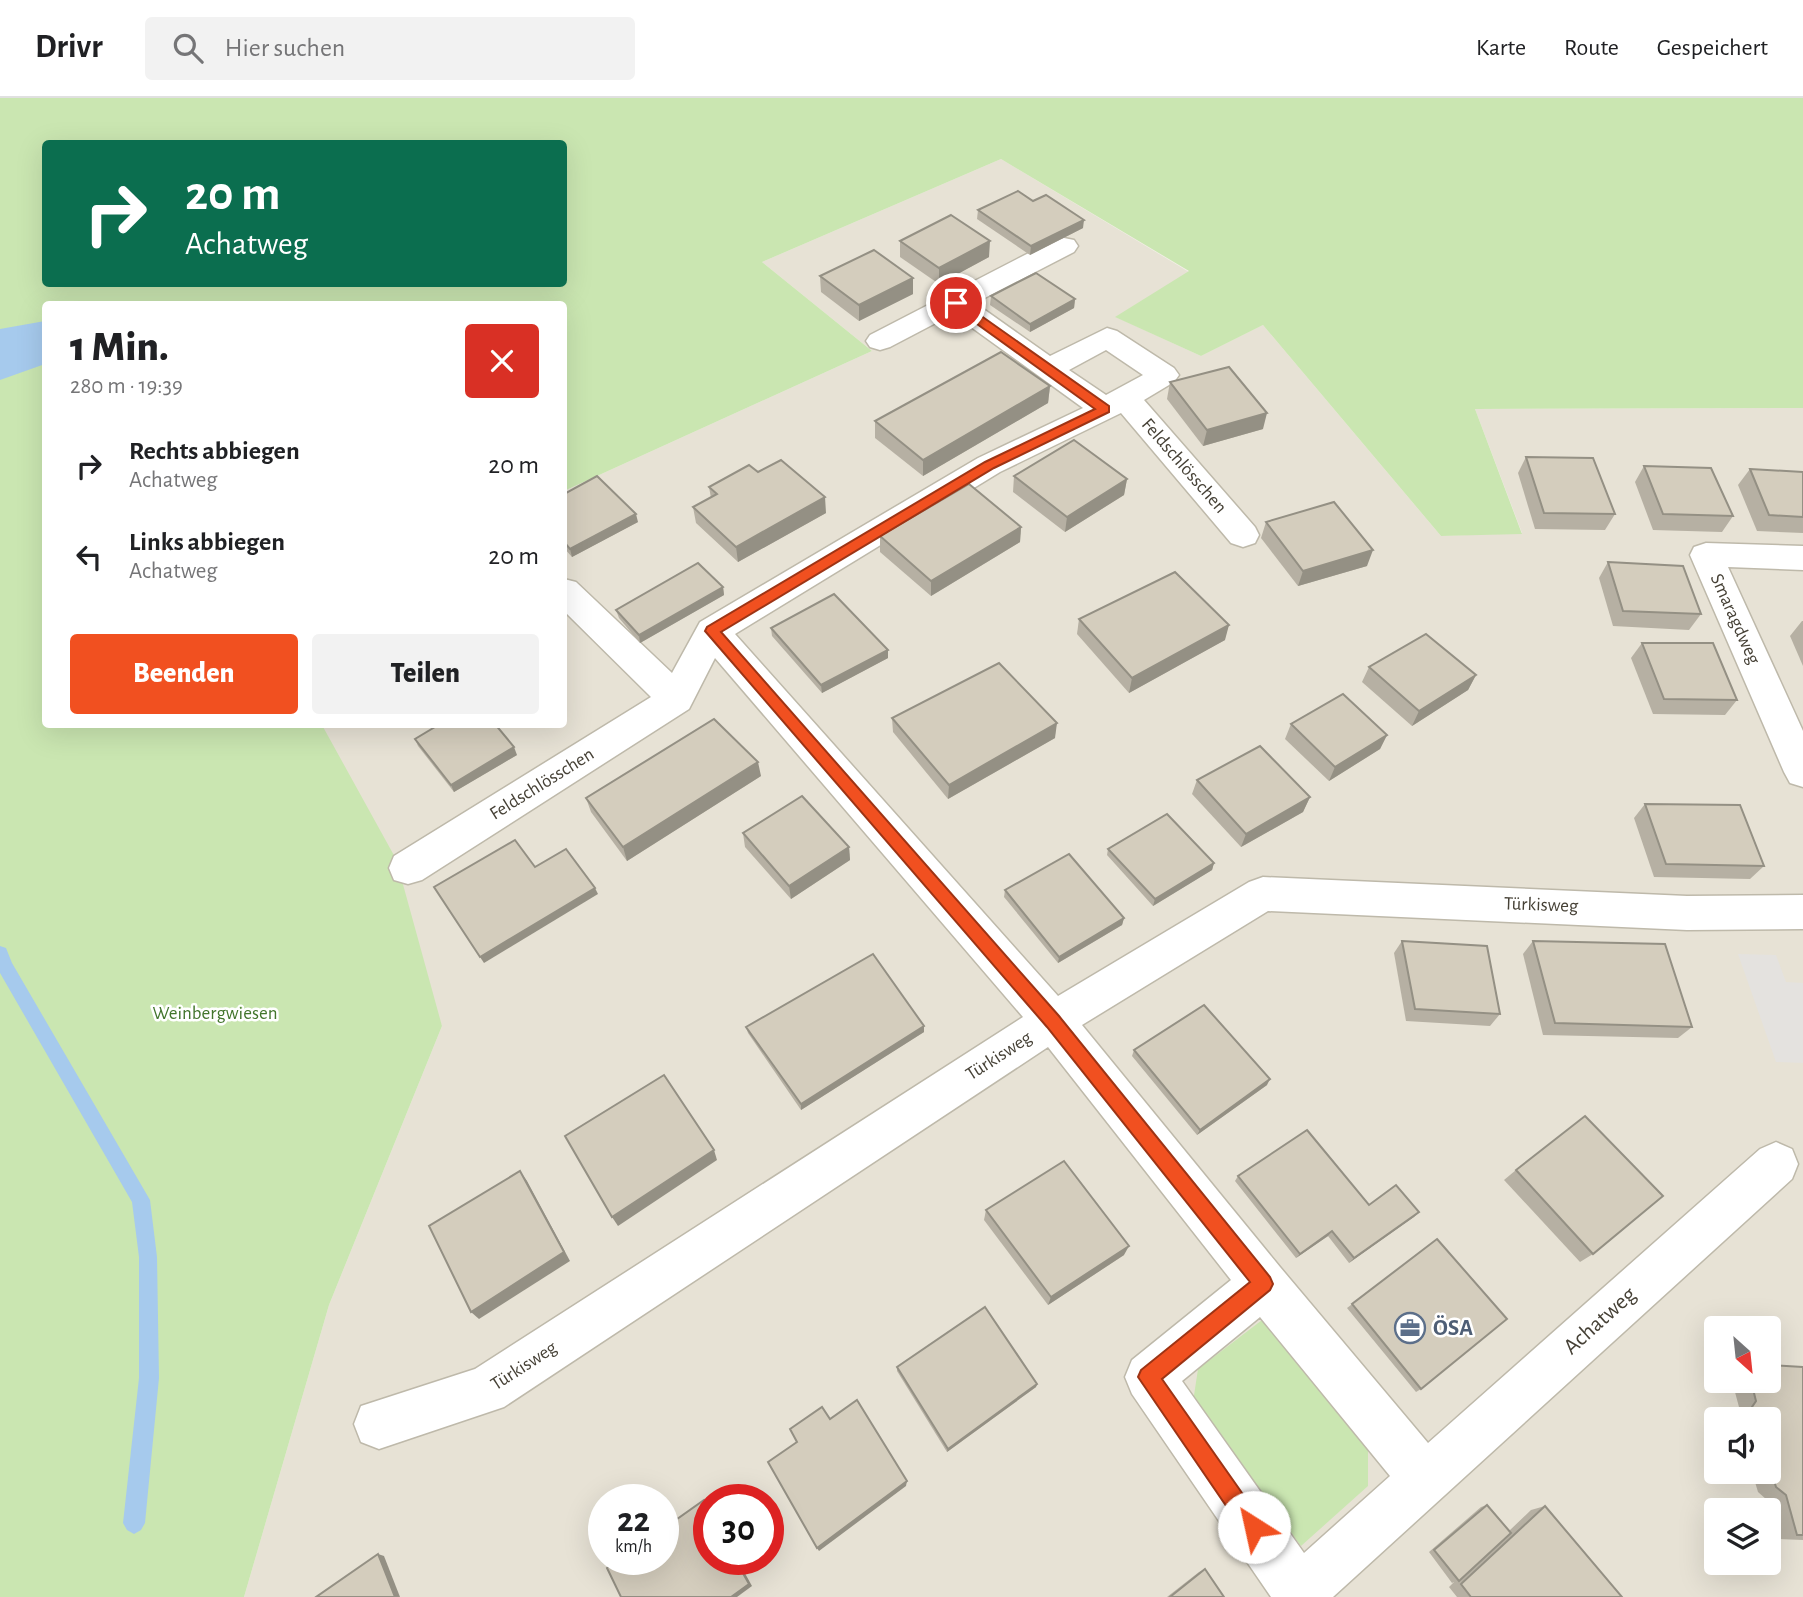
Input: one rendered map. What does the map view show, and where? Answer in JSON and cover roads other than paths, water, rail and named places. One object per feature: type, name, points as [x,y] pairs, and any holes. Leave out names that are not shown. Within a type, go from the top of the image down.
[{"type":"street","points":[[880,341],[1064,247]]},
{"type":"street","name":"Feldschlösschen","points":[[956,303],[1048,369],[1115,404],[1243,535]]},
{"type":"street","name":"Feldschlösschen","points":[[408,869],[676,699],[712,631],[989,465],[1115,404],[1164,375],[1107,337],[1048,369]]},
{"type":"street","name":"Smaragdweg","points":[[1803,558],[1706,555],[1803,772]]},
{"type":"street","points":[[567,594],[676,699]]},
{"type":"street","points":[[712,631],[1053,1021],[1263,1284],[1424,1478]]},
{"type":"street","name":"Türkisweg","points":[[379,1424],[486,1390],[1053,1021],[1263,894],[1687,913],[1803,912]]},
{"type":"street","name":"Achatweg","points":[[1263,1284],[1149,1377],[1301,1594],[1424,1478],[1776,1164]]},
{"type":"water","points":[[42,322],[42,365],[0,380],[0,329]]},
{"type":"waterway","points":[[0,953],[5,966],[141,1200],[148,1257],[149,1378],[134,1523]]},
{"type":"place","name":"ÖSA","points":[[1410,1328]]},
{"type":"park label","name":"Weinbergwiesen","points":[[215,1013]]}]
